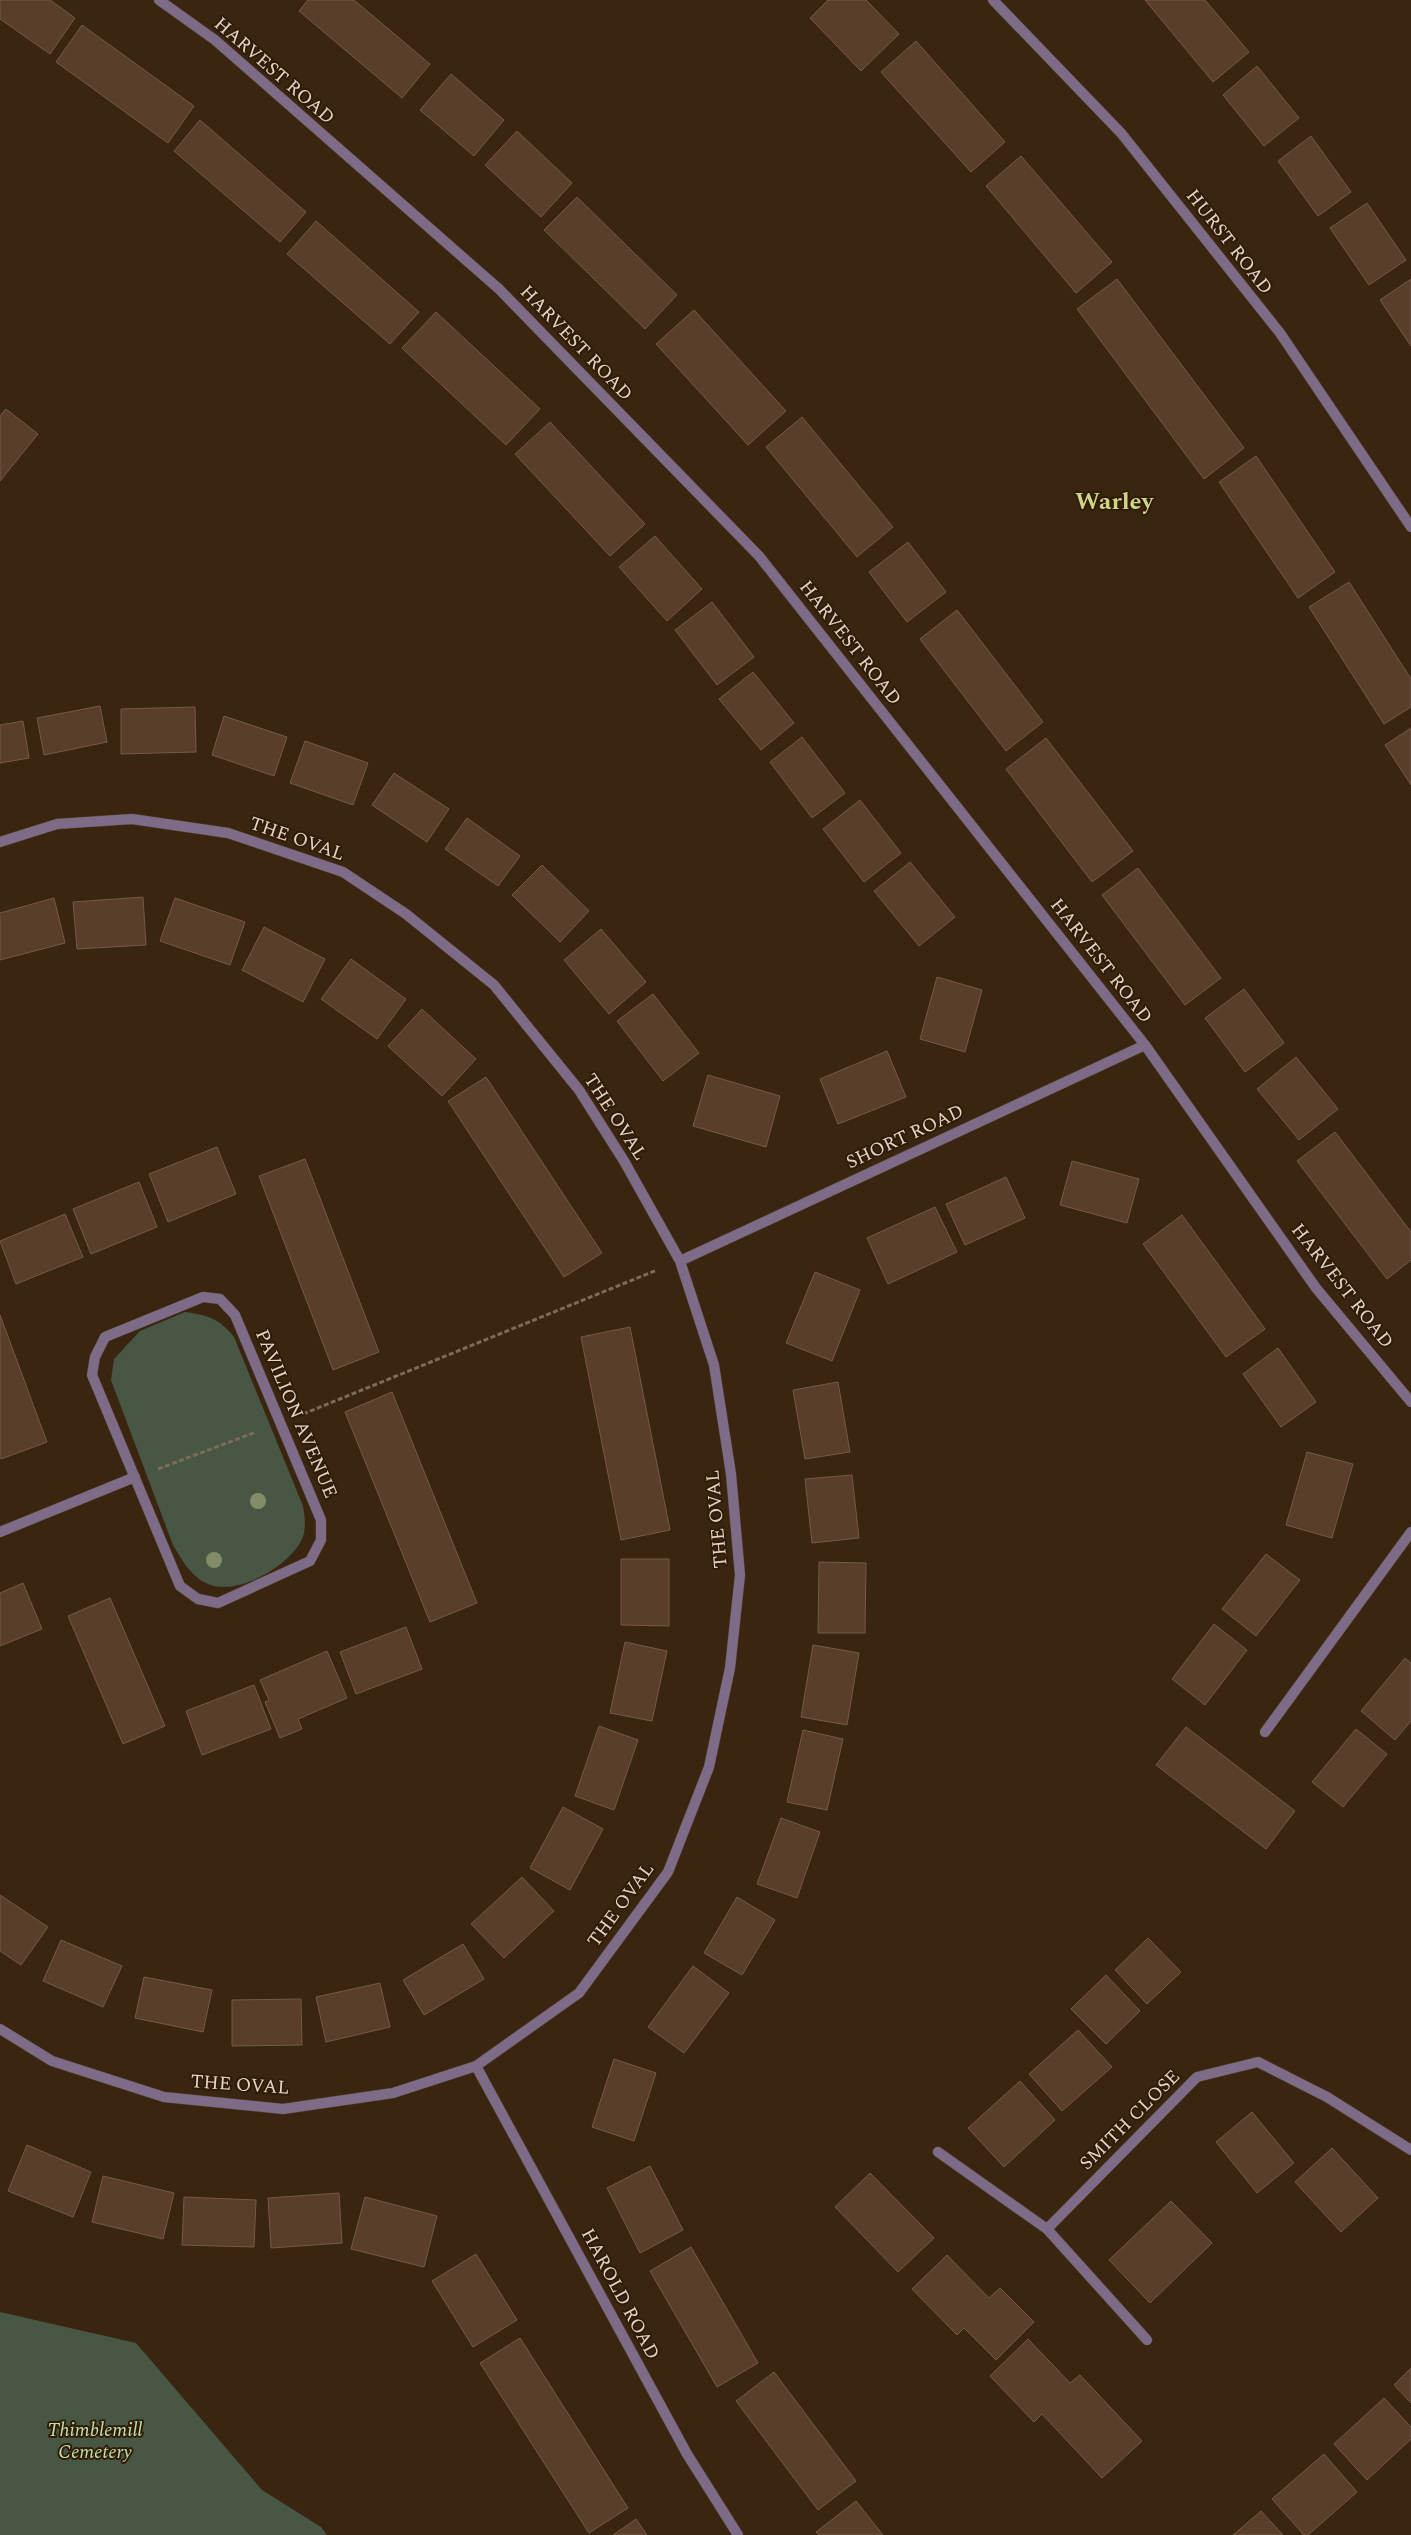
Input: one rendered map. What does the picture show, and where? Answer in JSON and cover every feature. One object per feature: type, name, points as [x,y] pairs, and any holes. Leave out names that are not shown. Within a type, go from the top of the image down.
[{"type":"street","name":"HARVEST ROAD","points":[[158,0],[215,40],[499,289],[759,556],[1145,1045],[1316,1288],[1411,1402]]},
{"type":"street","name":"HURST ROAD","points":[[993,0],[1121,133],[1280,333],[1411,527]]},
{"type":"street","name":"THE OVAL","points":[[0,842],[57,824],[132,819],[228,833],[343,872],[406,914],[494,985],[579,1090],[624,1161],[680,1261],[714,1365],[731,1474],[740,1575],[730,1668],[709,1767],[668,1872],[579,1993],[476,2066],[393,2093],[283,2109],[164,2097],[52,2061],[0,2029]]},
{"type":"street","name":"SHORT ROAD","points":[[680,1261],[1145,1045]]},
{"type":"street","name":"PAVILION AVENUE","points":[[203,1297],[220,1298],[235,1315],[280,1423],[321,1520],[322,1540],[310,1561],[218,1603],[198,1599],[180,1586],[92,1375],[94,1357],[105,1336],[203,1297]]},
{"type":"street","points":[[0,1532],[135,1477]]},
{"type":"street","points":[[1265,1732],[1411,1532]]},
{"type":"street","name":"SMITH CLOSE","points":[[1046,2229],[1197,2078],[1258,2062],[1326,2097],[1411,2150]]},
{"type":"street","name":"HAROLD ROAD","points":[[476,2066],[687,2454],[738,2535]]},
{"type":"street","points":[[938,2152],[1046,2229],[1147,2340]]},
{"type":"path","points":[[135,1477],[280,1423],[680,1261]]},
{"type":"green space","points":[[185,1312],[213,1319],[224,1326],[234,1337],[303,1506],[304,1534],[293,1552],[272,1570],[246,1583],[232,1586],[220,1587],[202,1581],[188,1568],[173,1545],[111,1380],[114,1359],[140,1331]]},
{"type":"green space","name":"Thimblemill Cemetery","points":[[0,2312],[136,2343],[262,2490],[321,2527],[327,2535],[0,2535]]},
{"type":"building","points":[[0,0],[50,0],[75,18],[50,54],[0,19]]},
{"type":"building","points":[[308,0],[354,0],[430,64],[402,98],[299,11]]},
{"type":"building","points":[[828,0],[866,0],[899,34],[861,71],[810,18]]},
{"type":"building","points":[[1145,0],[1205,0],[1249,52],[1213,82]]},
{"type":"building","points":[[82,25],[194,106],[168,143],[56,62]]},
{"type":"building","points":[[916,41],[1005,142],[971,172],[881,72]]},
{"type":"building","points":[[1257,66],[1299,118],[1264,146],[1223,95]]},
{"type":"building","points":[[451,74],[504,120],[474,156],[420,110]]},
{"type":"building","points":[[200,120],[306,212],[280,242],[174,151]]},
{"type":"building","points":[[517,131],[572,183],[541,217],[485,165]]},
{"type":"building","points":[[1311,136],[1351,192],[1318,216],[1278,161]]},
{"type":"building","points":[[1021,156],[1112,262],[1076,293],[986,186]]},
{"type":"building","points":[[577,197],[677,295],[645,329],[544,230]]},
{"type":"building","points":[[1367,203],[1406,260],[1369,285],[1330,228]]},
{"type":"building","points":[[316,221],[419,312],[390,344],[287,254]]},
{"type":"building","points":[[1117,279],[1244,448],[1204,479],[1077,309]]},
{"type":"building","points":[[1411,279],[1411,346],[1380,300]]},
{"type":"building","points":[[694,310],[786,411],[748,445],[656,344]]},
{"type":"building","points":[[436,312],[540,409],[506,445],[402,348]]},
{"type":"building","points":[[6,409],[38,434],[0,481],[0,416]]},
{"type":"building","points":[[802,417],[893,527],[857,557],[766,447]]},
{"type":"building","points":[[550,422],[645,524],[610,556],[515,454]]},
{"type":"building","points":[[1256,456],[1335,572],[1298,598],[1219,482]]},
{"type":"building","points":[[655,536],[702,589],[667,621],[619,567]]},
{"type":"building","points":[[908,542],[946,592],[907,622],[869,572]]},
{"type":"building","points":[[1349,582],[1411,679],[1411,707],[1384,724],[1309,607]]},
{"type":"building","points":[[712,602],[754,657],[717,685],[675,630]]},
{"type":"building","points":[[957,610],[1043,722],[1006,751],[920,639]]},
{"type":"building","points":[[753,672],[794,723],[761,750],[719,699]]},
{"type":"building","points":[[100,706],[107,742],[44,755],[37,718]]},
{"type":"building","points":[[195,707],[196,752],[121,754],[121,709]]},
{"type":"building","points":[[224,716],[287,737],[274,776],[212,755]]},
{"type":"building","points":[[23,721],[29,758],[0,763],[0,725]]},
{"type":"building","points":[[1411,728],[1411,785],[1385,745]]},
{"type":"building","points":[[802,737],[845,793],[812,818],[770,762]]},
{"type":"building","points":[[1046,738],[1133,851],[1092,882],[1006,769]]},
{"type":"building","points":[[305,741],[368,763],[353,805],[290,783]]},
{"type":"building","points":[[394,773],[449,809],[427,842],[372,805]]},
{"type":"building","points":[[860,800],[901,853],[864,882],[823,829]]},
{"type":"building","points":[[467,818],[520,856],[498,886],[445,849]]},
{"type":"building","points":[[910,862],[955,917],[919,946],[874,891]]},
{"type":"building","points":[[542,865],[589,911],[560,942],[512,895]]},
{"type":"building","points":[[1138,868],[1221,978],[1185,1005],[1102,895]]},
{"type":"building","points":[[143,897],[146,945],[77,949],[73,902]]},
{"type":"building","points":[[54,898],[65,943],[0,960],[0,913]]},
{"type":"building","points":[[175,898],[245,922],[230,965],[160,941]]},
{"type":"building","points":[[264,927],[325,959],[303,1002],[242,970]]},
{"type":"building","points":[[601,929],[646,982],[609,1014],[564,960]]},
{"type":"building","points":[[351,959],[406,999],[377,1039],[321,999]]},
{"type":"building","points":[[937,977],[982,990],[965,1052],[920,1039]]},
{"type":"building","points":[[1244,989],[1284,1043],[1245,1072],[1205,1018]]},
{"type":"building","points":[[653,994],[699,1053],[663,1081],[617,1021]]},
{"type":"building","points":[[422,1009],[476,1059],[442,1096],[388,1046]]},
{"type":"building","points":[[887,1051],[906,1097],[838,1124],[820,1079]]},
{"type":"building","points":[[1296,1057],[1338,1109],[1299,1140],[1257,1089]]},
{"type":"building","points":[[708,1075],[780,1096],[766,1147],[693,1126]]},
{"type":"building","points":[[486,1077],[602,1253],[564,1277],[448,1101]]},
{"type":"building","points":[[1335,1132],[1411,1232],[1411,1260],[1387,1279],[1297,1161]]},
{"type":"building","points":[[217,1147],[236,1194],[168,1222],[149,1174]]},
{"type":"building","points":[[305,1159],[379,1352],[333,1370],[259,1176]]},
{"type":"building","points":[[1072,1161],[1139,1179],[1127,1223],[1060,1205]]},
{"type":"building","points":[[1006,1177],[1025,1218],[965,1245],[946,1204]]},
{"type":"building","points":[[139,1182],[157,1227],[91,1254],[73,1209]]},
{"type":"building","points":[[935,1207],[957,1252],[888,1284],[867,1238]]},
{"type":"building","points":[[65,1214],[83,1257],[16,1284],[0,1241]]},
{"type":"building","points":[[1182,1215],[1265,1329],[1226,1357],[1143,1244]]},
{"type":"building","points":[[815,1272],[860,1290],[832,1361],[786,1343]]},
{"type":"building","points":[[0,1315],[47,1442],[1,1459],[0,1457]]},
{"type":"building","points":[[630,1327],[670,1530],[621,1540],[581,1337]]},
{"type":"building","points":[[1278,1348],[1316,1402],[1281,1427],[1243,1374]]},
{"type":"building","points":[[838,1382],[850,1452],[805,1459],[793,1390]]},
{"type":"building","points":[[392,1392],[477,1603],[430,1622],[345,1412]]},
{"type":"building","points":[[1307,1452],[1353,1464],[1332,1538],[1286,1525]]},
{"type":"building","points":[[852,1475],[859,1538],[812,1543],[805,1479]]},
{"type":"building","points":[[1266,1554],[1300,1580],[1256,1636],[1222,1609]]},
{"type":"building","points":[[621,1559],[669,1559],[669,1626],[621,1625]]},
{"type":"building","points":[[819,1562],[866,1563],[865,1633],[818,1633]]},
{"type":"building","points":[[23,1583],[42,1629],[0,1646],[0,1593]]},
{"type":"building","points":[[110,1598],[165,1726],[123,1744],[68,1616]]},
{"type":"building","points":[[1214,1624],[1247,1650],[1205,1705],[1172,1679]]},
{"type":"building","points":[[406,1627],[422,1669],[356,1694],[340,1652]]},
{"type":"building","points":[[625,1642],[667,1651],[652,1721],[610,1713]]},
{"type":"building","points":[[813,1645],[859,1653],[847,1725],[801,1717]]},
{"type":"building","points":[[327,1651],[347,1698],[298,1719],[302,1729],[280,1738],[265,1702],[269,1700],[260,1680]]},
{"type":"building","points":[[1405,1658],[1411,1663],[1411,1721],[1395,1740],[1361,1711]]},
{"type":"building","points":[[254,1685],[271,1729],[202,1755],[186,1711]]},
{"type":"building","points":[[599,1726],[638,1740],[614,1810],[575,1796]]},
{"type":"building","points":[[1186,1727],[1295,1811],[1266,1849],[1156,1765]]},
{"type":"building","points":[[1356,1729],[1387,1754],[1343,1807],[1312,1782]]},
{"type":"building","points":[[803,1730],[843,1739],[827,1810],[787,1802]]},
{"type":"building","points":[[563,1807],[603,1829],[570,1890],[530,1868]]},
{"type":"building","points":[[781,1818],[820,1832],[797,1898],[757,1884]]},
{"type":"building","points":[[522,1877],[554,1911],[504,1958],[471,1924]]},
{"type":"building","points":[[0,1895],[48,1927],[21,1965],[0,1951]]},
{"type":"building","points":[[737,1897],[775,1920],[742,1975],[704,1953]]},
{"type":"building","points":[[1148,1938],[1181,1972],[1147,2004],[1115,1970]]},
{"type":"building","points":[[61,1940],[122,1966],[103,2007],[43,1981]]},
{"type":"building","points":[[463,1944],[484,1979],[424,2015],[403,1980]]},
{"type":"building","points":[[693,1966],[729,1993],[684,2053],[648,2027]]},
{"type":"building","points":[[1106,1975],[1140,2011],[1106,2044],[1071,2009]]},
{"type":"building","points":[[144,1977],[212,1990],[203,2032],[135,2018]]},
{"type":"building","points":[[380,1983],[390,2027],[326,2042],[316,1997]]},
{"type":"building","points":[[301,1999],[302,2045],[232,2046],[232,2000]]},
{"type":"building","points":[[1078,2030],[1112,2067],[1062,2111],[1029,2074]]},
{"type":"building","points":[[614,2059],[656,2073],[634,2141],[592,2127]]},
{"type":"building","points":[[1020,2081],[1055,2120],[1004,2167],[968,2128]]},
{"type":"building","points":[[1252,2112],[1294,2163],[1257,2193],[1216,2142]]},
{"type":"building","points":[[27,2145],[91,2172],[73,2217],[8,2191]]},
{"type":"building","points":[[1332,2148],[1378,2198],[1341,2232],[1295,2182]]},
{"type":"building","points":[[650,2166],[683,2230],[640,2253],[607,2188]]},
{"type":"building","points":[[870,2173],[934,2238],[898,2272],[835,2207]]},
{"type":"building","points":[[103,2176],[174,2193],[163,2239],[92,2222]]},
{"type":"building","points":[[339,2193],[342,2243],[271,2248],[268,2198]]},
{"type":"building","points":[[184,2197],[256,2200],[254,2247],[182,2245]]},
{"type":"building","points":[[365,2197],[437,2216],[424,2267],[351,2249]]},
{"type":"building","points":[[1171,2201],[1212,2243],[1150,2303],[1109,2260]]},
{"type":"building","points":[[691,2247],[758,2363],[717,2387],[650,2271]]},
{"type":"building","points":[[476,2254],[517,2320],[473,2347],[432,2281]]},
{"type":"building","points":[[947,2255],[989,2298],[1000,2288],[1034,2322],[996,2360],[964,2328],[957,2335],[912,2289]]},
{"type":"building","points":[[520,2338],[628,2508],[589,2533],[480,2363]]},
{"type":"building","points":[[1028,2339],[1070,2383],[1080,2375],[1142,2441],[1102,2478],[1042,2414],[1034,2422],[990,2376]]},
{"type":"building","points":[[1411,2368],[1411,2403],[1394,2385]]},
{"type":"building","points":[[774,2372],[856,2481],[818,2510],[736,2401]]},
{"type":"building","points":[[1384,2398],[1411,2427],[1411,2439],[1367,2480],[1334,2444]]},
{"type":"building","points":[[1324,2454],[1357,2492],[1308,2535],[1304,2535],[1272,2499]]},
{"type":"building","points":[[856,2501],[883,2535],[819,2535],[816,2532]]},
{"type":"building","points":[[1261,2511],[1283,2535],[1233,2535]]},
{"type":"building","points":[[636,2519],[647,2535],[613,2535]]},
{"type":"district","name":"Warley","points":[[1114,502]]}]
